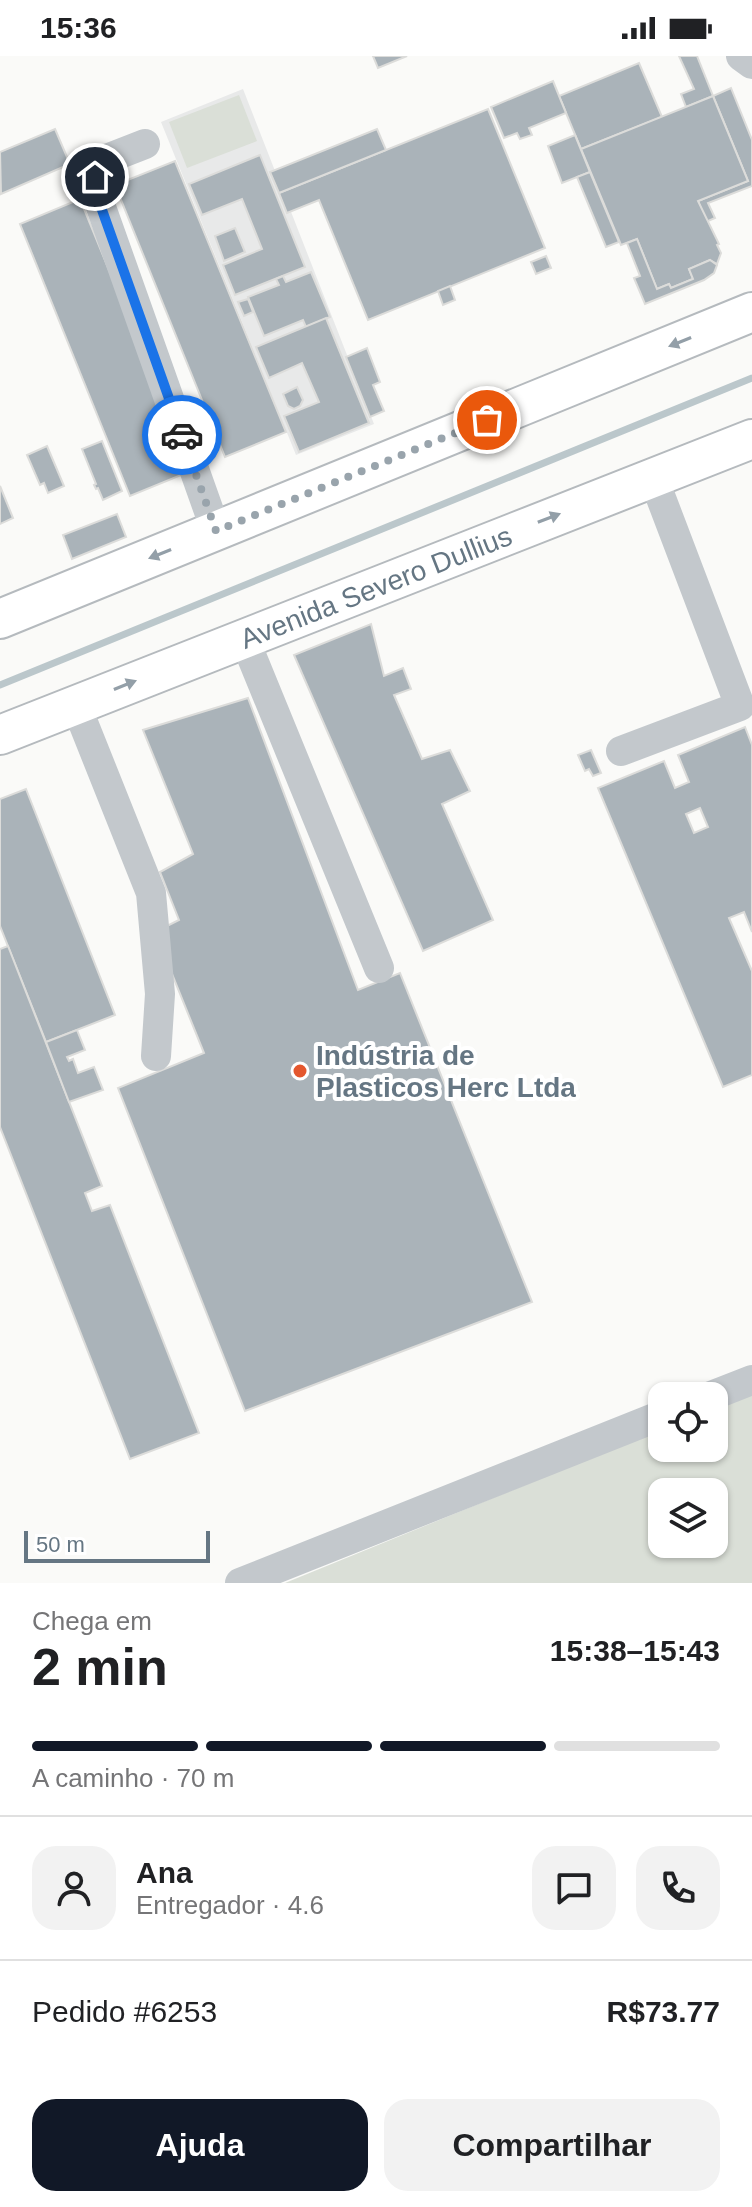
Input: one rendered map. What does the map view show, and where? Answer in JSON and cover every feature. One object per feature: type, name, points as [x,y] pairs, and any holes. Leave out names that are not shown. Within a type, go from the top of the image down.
[{"type":"main road","points":[[0,619],[752,312]]},
{"type":"main road","name":"Avenida Severo Dullius","points":[[0,735],[752,439]]},
{"type":"lane","points":[[741,56],[752,64]]},
{"type":"lane","points":[[145,144],[104,160],[95,177],[96,193],[216,531]]},
{"type":"lane","points":[[621,751],[746,710],[653,477]]},
{"type":"lane","points":[[244,638],[379,968]]},
{"type":"lane","points":[[76,705],[151,893],[160,994],[156,1056]]},
{"type":"lane","points":[[728,1389],[752,1380]]},
{"type":"lane","points":[[240,1583],[648,1421]]},
{"type":"shaded area","points":[[243,89],[374,424],[296,455],[161,122]]},
{"type":"shaded area","points":[[239,95],[257,141],[187,168],[169,122]]},
{"type":"shaded area","points":[[752,1394],[752,1583],[285,1583],[648,1435],[648,1462],[728,1462],[728,1403]]},
{"type":"building","points":[[373,56],[407,56],[378,68]]},
{"type":"building","points":[[679,56],[697,56],[713,96],[686,107],[681,94],[694,89]]},
{"type":"building","points":[[639,63],[662,117],[581,149],[559,96]]},
{"type":"building","points":[[553,81],[566,113],[529,128],[532,135],[520,139],[517,133],[504,138],[491,107]]},
{"type":"building","points":[[731,88],[752,140],[752,186],[708,203],[715,218],[706,222],[698,201],[748,181],[713,96]]},
{"type":"building","points":[[713,96],[748,181],[698,201],[719,244],[721,253],[717,264],[710,260],[689,269],[693,279],[671,288],[669,284],[657,289],[637,239],[621,245],[581,149]]},
{"type":"building","points":[[488,109],[545,248],[368,320],[319,200],[287,213],[279,193]]},
{"type":"building","points":[[55,129],[70,164],[1,194],[0,152]]},
{"type":"building","points":[[377,129],[386,150],[279,193],[270,172]]},
{"type":"building","points":[[575,135],[590,172],[562,183],[548,146]]},
{"type":"building","points":[[260,155],[305,267],[235,295],[223,265],[262,249],[242,199],[202,215],[189,184]]},
{"type":"building","points":[[175,161],[286,432],[225,457],[115,185]]},
{"type":"building","points":[[590,172],[619,242],[606,247],[577,177]]},
{"type":"building","points":[[80,199],[191,471],[130,496],[20,224]]},
{"type":"building","points":[[235,228],[245,252],[224,261],[215,236]]},
{"type":"building","points":[[637,239],[657,289],[669,284],[671,288],[693,279],[689,269],[710,260],[717,265],[714,273],[645,304],[634,278],[640,276],[627,243]]},
{"type":"building","points":[[546,256],[551,268],[536,274],[531,262]]},
{"type":"building","points":[[311,272],[330,317],[306,327],[303,320],[264,336],[248,297],[279,285],[276,279],[283,276],[286,282]]},
{"type":"building","points":[[450,286],[455,300],[443,305],[438,291]]},
{"type":"building","points":[[248,299],[253,312],[244,316],[238,302]]},
{"type":"building","points":[[326,318],[369,423],[299,452],[284,416],[319,402],[302,363],[269,378],[256,347]]},
{"type":"building","points":[[367,348],[380,382],[373,385],[384,411],[370,417],[346,357]]},
{"type":"building","points":[[297,387],[303,400],[294,409],[288,406],[283,394]]},
{"type":"building","points":[[102,441],[122,491],[103,500],[94,485],[82,449]]},
{"type":"building","points":[[47,446],[64,486],[48,493],[44,483],[40,485],[27,455]]},
{"type":"building","points":[[0,486],[13,518],[0,524]]},
{"type":"building","points":[[117,514],[126,537],[72,559],[63,535]]},
{"type":"building","points":[[371,624],[384,676],[403,668],[411,689],[394,695],[422,759],[450,750],[470,791],[442,804],[493,920],[423,951],[294,655]]},
{"type":"building","name":"Indústria de Plasticos Herc Ltda","points":[[248,698],[358,990],[400,973],[532,1302],[245,1411],[118,1088],[204,1053],[155,932],[179,920],[160,872],[193,854],[143,730]]},
{"type":"building","points":[[745,727],[752,745],[752,932],[744,912],[729,918],[752,971],[752,1075],[723,1087],[598,788],[664,761],[675,788],[689,782],[678,755]],"holes":[[[700,808],[708,827],[694,833],[686,814]]]},
{"type":"building","points":[[591,750],[601,773],[593,776],[589,769],[585,771],[578,755]]},
{"type":"building","points":[[26,789],[115,1015],[46,1042],[0,926],[0,799]]},
{"type":"building","points":[[8,946],[102,1186],[85,1193],[92,1211],[110,1205],[199,1433],[130,1459],[0,1127],[0,949]]},
{"type":"building","points":[[77,1030],[85,1050],[67,1057],[69,1061],[73,1059],[78,1073],[94,1067],[103,1090],[69,1102],[46,1042]]},
{"type":"waterway","points":[[0,685],[752,378]]},
{"type":"way so far","points":[[182,435],[216,531],[487,420]]},
{"type":"place","name":"Indústria de Plasticos Herc Ltda","points":[[300,1071]]},
{"type":"route","points":[[95,177],[96,193],[182,435]]}]
